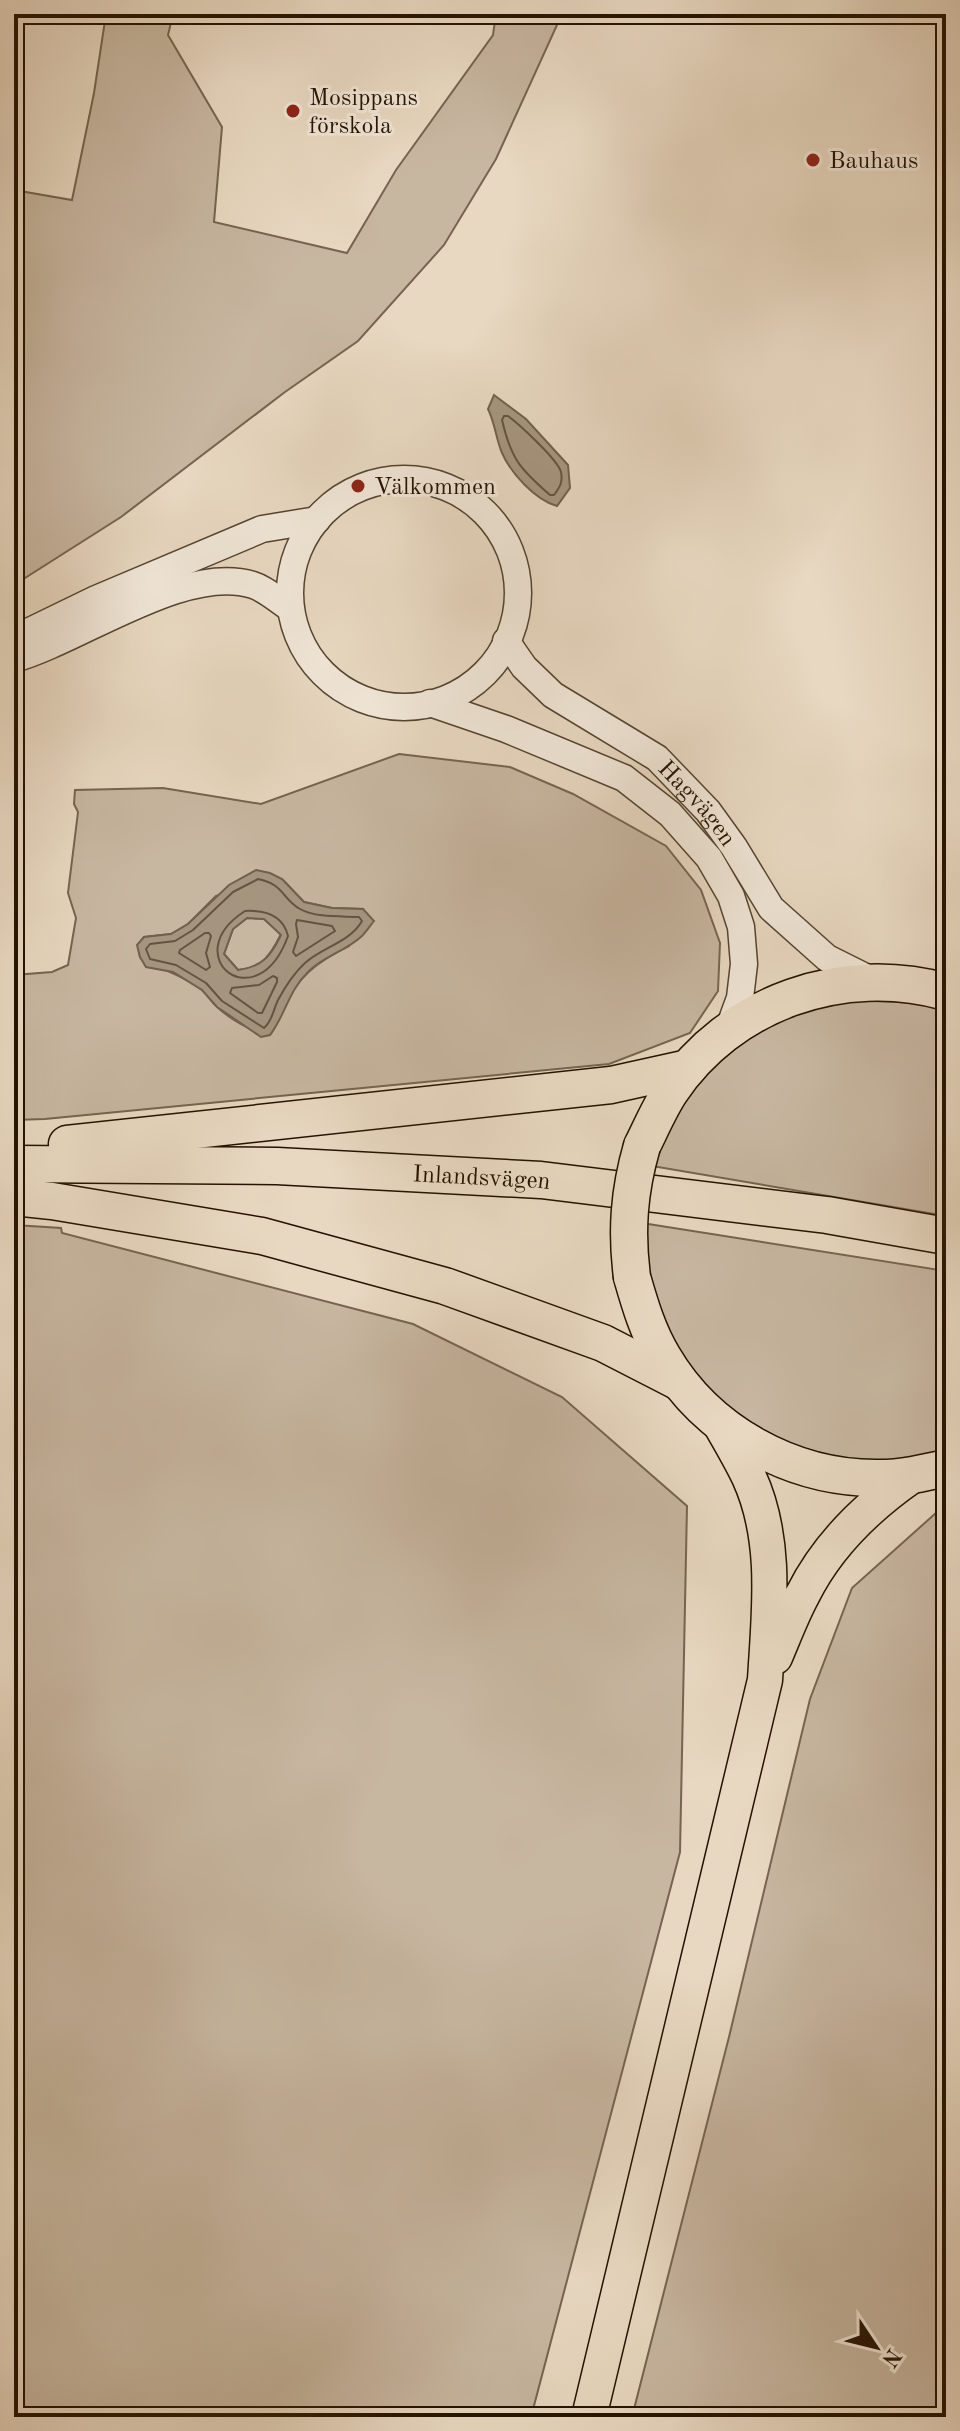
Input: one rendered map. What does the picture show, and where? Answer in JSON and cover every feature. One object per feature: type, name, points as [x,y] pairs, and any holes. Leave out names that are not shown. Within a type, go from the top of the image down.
[{"type":"highway","points":[[930,1471],[879,1478],[844,1476],[810,1469],[778,1458],[719,1422],[679,1382],[650,1332],[632,1277],[628,1224],[630,1198],[642,1146],[654,1119],[688,1068],[728,1031],[782,1000],[842,984],[873,981],[901,983],[946,992]]},
{"type":"highway","points":[[14,1150],[596,1087],[688,1068]]},
{"type":"highway","name":"Inlandsvägen","points":[[14,1164],[277,1166],[541,1180],[827,1215],[946,1236]]},
{"type":"highway","name":"Inlandsvägen","points":[[14,1183],[276,1185],[544,1199],[828,1229],[946,1250]]},
{"type":"highway","points":[[14,1197],[262,1236],[445,1286],[603,1343],[679,1382]]},
{"type":"main road","points":[[719,1422],[750,1479],[766,1533],[770,1590],[765,1680]]},
{"type":"main road","points":[[589,2417],[765,1680],[803,1592],[849,1528],[879,1499],[930,1471]]},
{"type":"street","points":[[390,479],[432,482],[460,493],[484,511],[494,522],[512,556],[518,588],[514,625],[498,658],[472,685],[439,702],[402,707],[366,701],[327,678],[311,660],[297,632],[290,608],[290,582],[295,557],[317,520],[342,497],[369,484],[390,479]]},
{"type":"street","points":[[14,635],[28,632],[123,587],[262,529],[317,520]]},
{"type":"street","points":[[14,659],[174,589],[220,581],[254,585],[290,608]]},
{"type":"street","name":"Hagvägen","points":[[506,641],[524,667],[553,695],[657,758],[708,811],[771,908],[827,958],[873,981]]},
{"type":"street","name":"Hagvägen","points":[[430,703],[536,741],[624,778],[670,814],[709,858],[731,896],[741,927],[744,964],[740,998],[728,1031]]},
{"type":"shaded area","points":[[106,14],[173,14],[168,35],[222,127],[214,222],[347,253],[396,170],[493,35],[496,14],[562,14],[496,159],[444,245],[358,341],[285,392],[121,517],[14,585],[14,190],[72,200],[94,93]]},
{"type":"shaded area","points":[[399,754],[510,767],[573,794],[666,846],[701,890],[720,943],[718,991],[690,1033],[609,1064],[14,1120],[14,975],[52,972],[68,965],[76,918],[68,893],[78,812],[74,804],[75,790],[163,788],[261,804]],"holes":[[[282,879],[304,902],[332,908],[363,909],[349,946],[319,963],[302,978],[289,996],[270,1035],[240,1024],[195,985],[140,957],[138,945],[144,937],[171,934],[188,924],[216,896]]]},
{"type":"shaded area","points":[[247,918],[264,919],[281,934],[265,959],[238,970],[224,954],[233,929]]},
{"type":"shaded area","points":[[826,999],[946,1004],[946,1216],[652,1166],[681,1100],[729,1046]]},
{"type":"shaded area","points":[[642,1223],[946,1271],[946,1451],[893,1462],[857,1462],[823,1456],[789,1445],[728,1409],[681,1357],[652,1293]]},
{"type":"shaded area","points":[[14,1225],[61,1228],[62,1233],[413,1324],[562,1397],[687,1506],[680,1852],[531,2417],[14,2417]]},
{"type":"shaded area","points":[[946,1504],[946,2417],[632,2417],[729,2037],[810,1699],[852,1588]]},
{"type":"water","points":[[494,395],[526,419],[568,465],[570,488],[557,506],[532,492],[506,461],[488,409]]},
{"type":"water","points":[[256,870],[270,873],[282,879],[304,902],[332,908],[363,909],[374,921],[356,941],[309,971],[270,1035],[261,1037],[217,1007],[202,990],[173,972],[146,967],[140,957],[137,945],[144,937],[171,934],[188,924],[229,885]],"holes":[[[247,918],[264,919],[281,935],[260,963],[238,970],[224,954],[233,929]]]},
{"type":"place","name":"Mosippans förskola","points":[[293,111]]},
{"type":"place","name":"Bauhaus","points":[[813,160]]},
{"type":"place","name":"Välkommen","points":[[358,486]]}]
